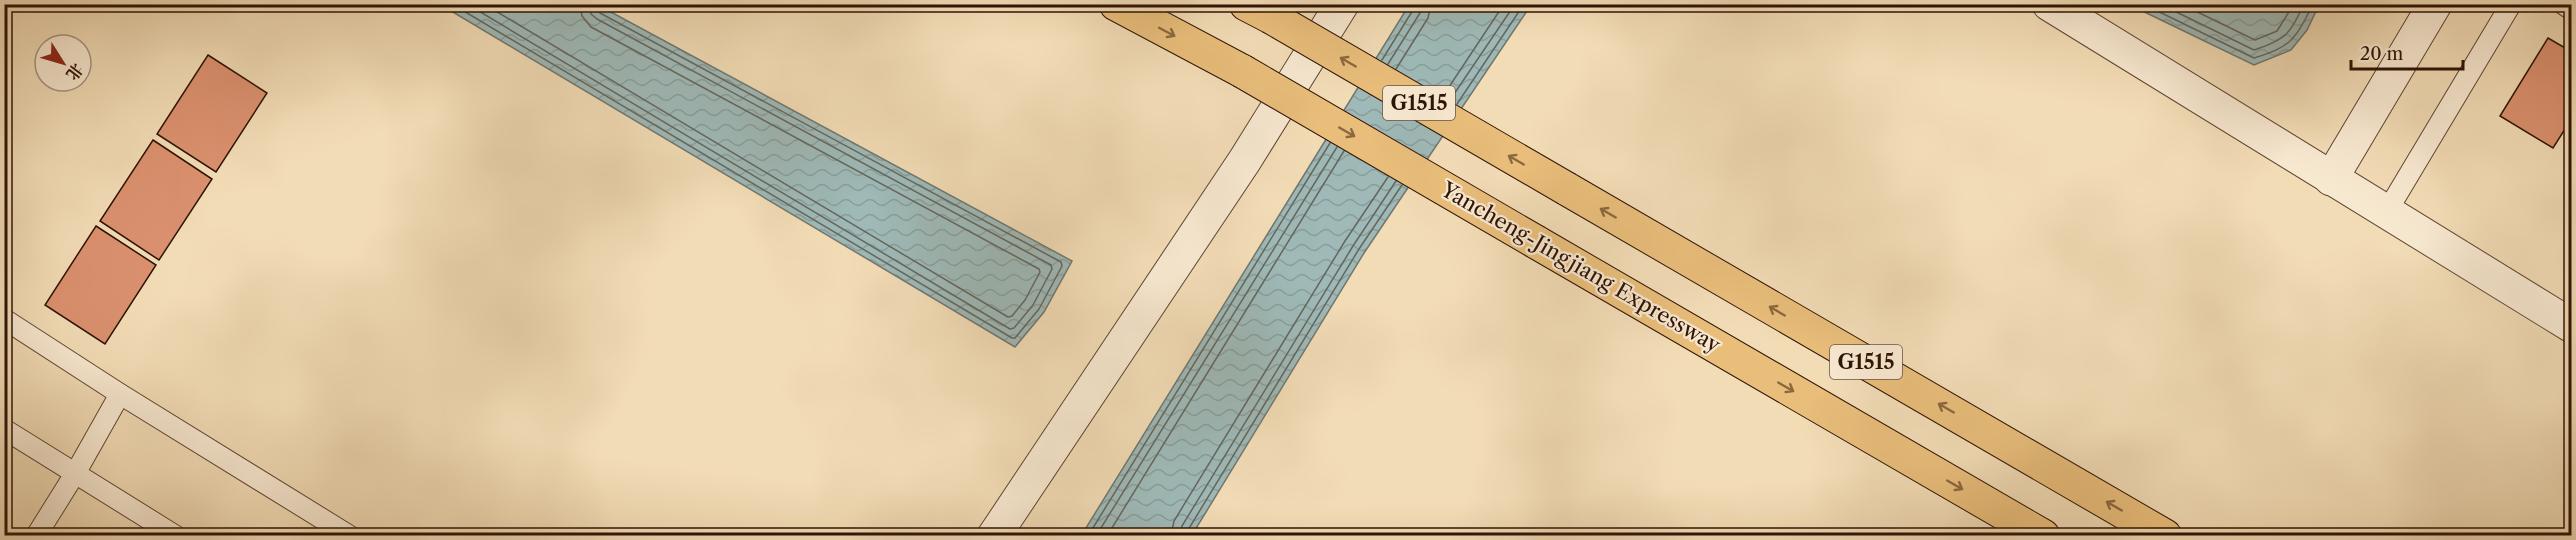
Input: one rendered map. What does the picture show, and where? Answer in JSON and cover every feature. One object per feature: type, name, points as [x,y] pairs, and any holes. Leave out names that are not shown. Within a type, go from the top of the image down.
[{"type":"highway","name":"Yancheng-Jingjiang Expressway","points":[[1116,4],[1242,71],[2043,536]]},
{"type":"highway","name":"G1515","points":[[1259,11],[2165,536]]},
{"type":"street","points":[[994,536],[1245,160],[1342,4]]},
{"type":"street","points":[[2049,4],[2571,326]]},
{"type":"street","points":[[2331,179],[2435,4]]},
{"type":"lane","points":[[2386,213],[2511,4]]},
{"type":"lane","points":[[2563,4],[2571,10]]},
{"type":"lane","points":[[4,319],[120,394],[350,536]]},
{"type":"lane","points":[[36,536],[76,472],[120,394]]},
{"type":"lane","points":[[4,429],[176,536]]},
{"type":"water","points":[[441,5],[598,5],[1072,261],[1044,312],[1015,347]]},
{"type":"water","points":[[1409,5],[1531,5],[1364,253],[1192,535],[1081,536]]},
{"type":"water","points":[[2130,5],[2319,5],[2307,30],[2291,50],[2254,65]]},
{"type":"building","points":[[2548,38],[2572,52],[2572,118],[2553,148],[2500,116]]},
{"type":"building","points":[[208,55],[267,93],[216,172],[157,134]]},
{"type":"building","points":[[153,140],[212,179],[159,260],[100,221]]},
{"type":"building","points":[[96,226],[156,265],[105,344],[45,305]]}]
